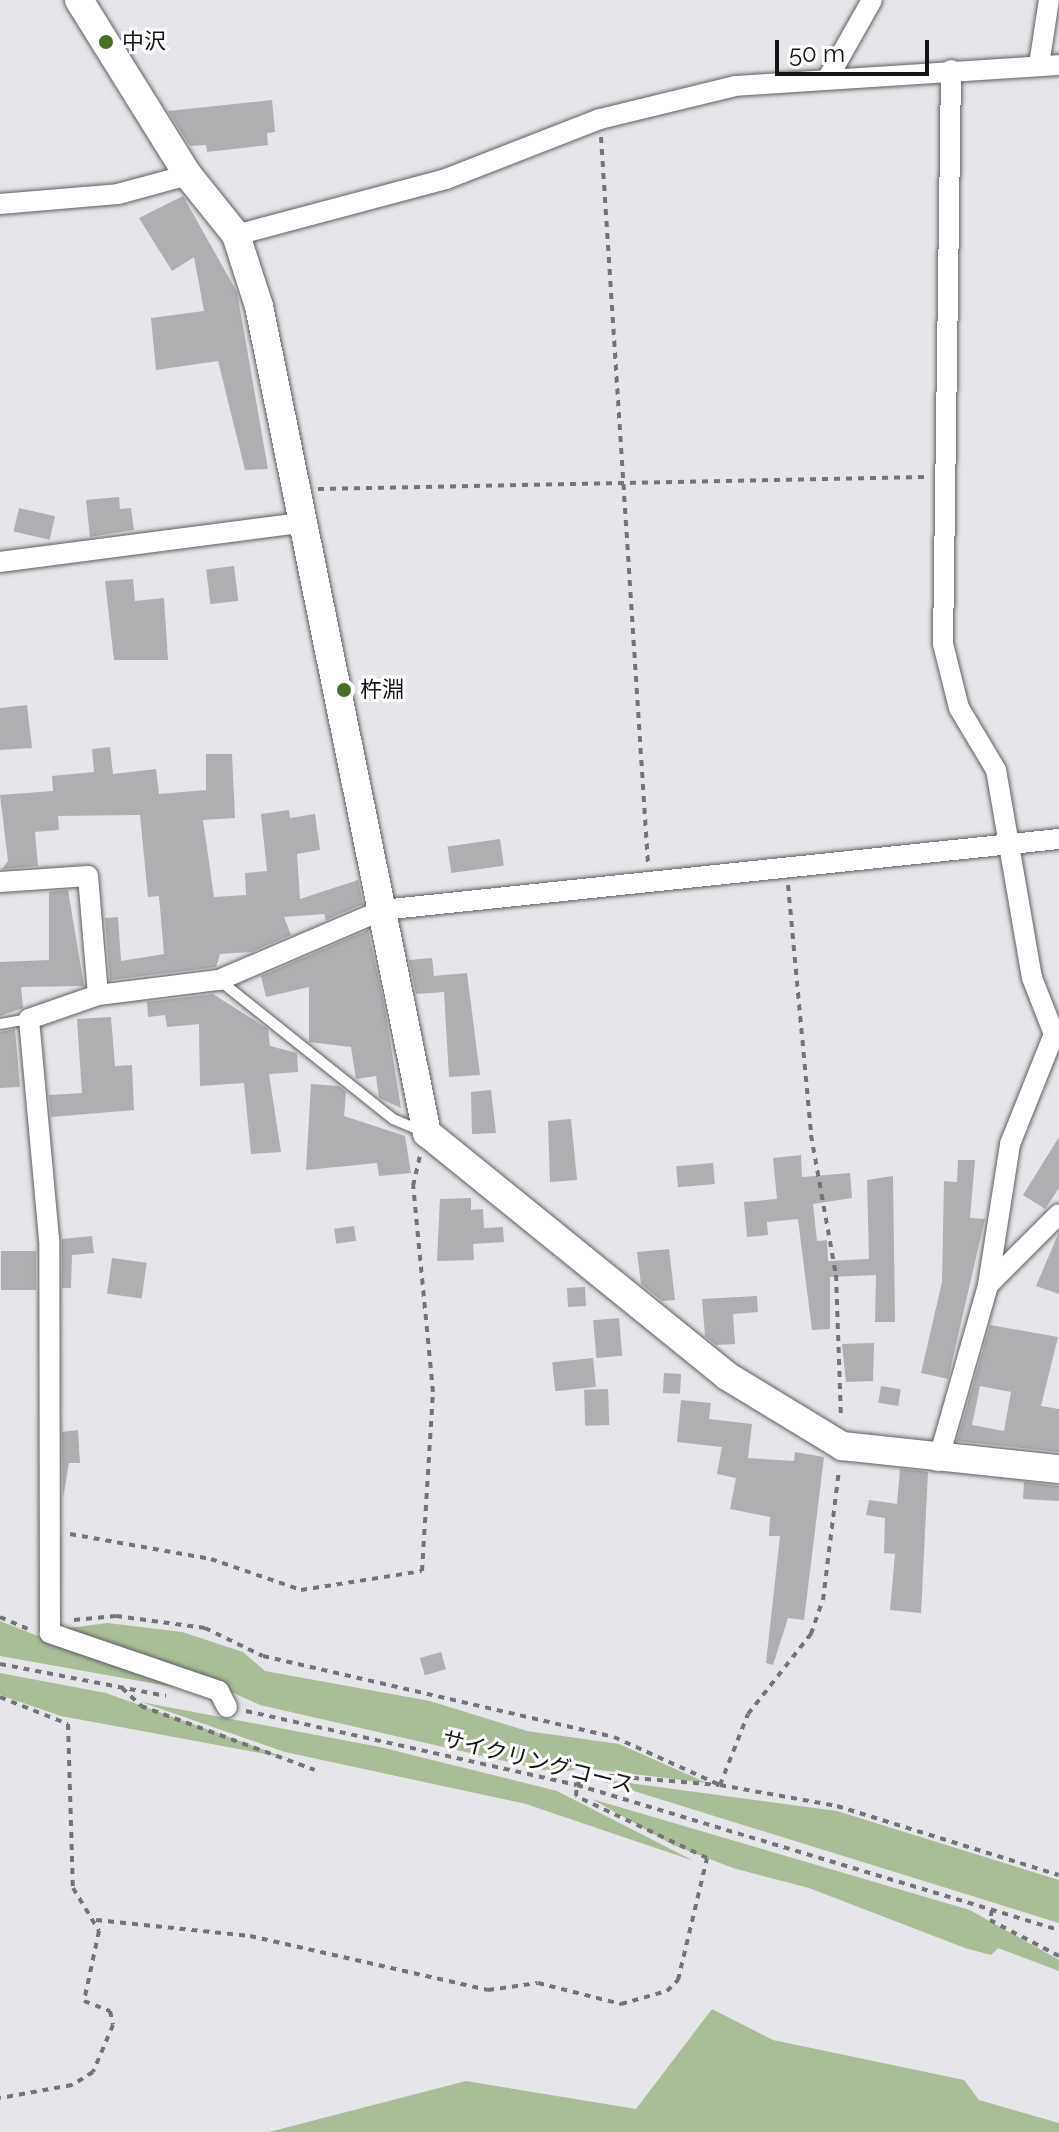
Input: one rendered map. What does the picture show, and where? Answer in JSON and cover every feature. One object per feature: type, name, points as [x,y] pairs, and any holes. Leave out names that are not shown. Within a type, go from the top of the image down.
[{"type":"street","points":[[79,0],[188,175],[236,235],[259,306],[290,490],[300,523],[427,1133],[727,1376],[842,1446],[938,1461],[1059,1469]]},
{"type":"street","points":[[829,76],[872,0]]},
{"type":"street","points":[[236,235],[446,179],[600,119],[735,86],[829,76],[1049,65],[1049,0]]},
{"type":"street","points":[[938,1461],[988,1285],[1010,1144],[1054,1034],[1032,978],[1013,841],[996,770],[949,683],[940,477],[951,70]]},
{"type":"street","points":[[0,204],[118,194],[188,175]]},
{"type":"street","points":[[0,562],[300,523]]},
{"type":"street","points":[[227,1707],[219,1691],[50,1633],[47,1623],[44,1529],[49,1239],[29,1019],[98,995],[219,980],[382,910],[649,878],[1059,839]]},
{"type":"street","points":[[0,882],[88,876],[98,995]]},
{"type":"street","points":[[988,1285],[1059,1214]]},
{"type":"lane","points":[[219,980],[393,1119],[427,1133]]},
{"type":"lane","points":[[0,1024],[29,1019]]},
{"type":"path","points":[[600,119],[649,878]]},
{"type":"path","points":[[290,490],[621,478],[940,477]]},
{"type":"path","points":[[720,1785],[748,1714],[811,1634],[823,1600],[842,1446],[836,1275],[811,1135],[786,867]]},
{"type":"path","points":[[44,1529],[211,1559],[301,1590],[422,1571],[433,1392],[413,1186],[427,1133]]},
{"type":"path","points":[[0,1617],[33,1630],[47,1623],[116,1616],[205,1628],[263,1656],[614,1737],[720,1785]]},
{"type":"path","points":[[0,1664],[180,1699]]},
{"type":"path","points":[[122,1688],[141,1706],[315,1770]]},
{"type":"path","points":[[0,1697],[68,1724],[73,1888],[78,1905],[96,1920],[250,1936],[488,1990],[538,1983],[621,2004],[667,1991],[678,1980],[707,1858],[576,1796],[577,1785],[585,1774],[720,1785],[837,1806],[1059,1875]]},
{"type":"path","name":"サイクリングコース","points":[[227,1707],[577,1785],[1059,1930]]},
{"type":"path","points":[[992,1910],[990,1920],[1059,1956]]},
{"type":"path","points":[[0,2098],[72,2085],[93,2072],[103,2054],[113,2025],[110,2011],[84,2001],[83,1986],[96,1920]]},
{"type":"green space","points":[[0,1621],[53,1642],[196,1691],[0,1656]]},
{"type":"green space","points":[[108,1623],[182,1632],[243,1652],[265,1671],[430,1701],[527,1731],[619,1744],[707,1783],[583,1768],[557,1773],[260,1705],[156,1658],[61,1629]]},
{"type":"green space","points":[[0,1673],[106,1693],[287,1758],[61,1716],[0,1695]]},
{"type":"green space","points":[[141,1702],[380,1747],[557,1791],[694,1861],[526,1804],[285,1752]]},
{"type":"green space","points":[[592,1778],[837,1811],[1059,1880],[1059,1923]]},
{"type":"green space","points":[[592,1799],[970,1910],[1059,1960],[1059,1971],[998,1948],[991,1955],[965,1948],[809,1888],[733,1868],[673,1845]]},
{"type":"green space","points":[[712,2009],[773,2040],[964,2080],[979,2100],[1059,2123],[1059,2132],[269,2132],[466,2081],[636,2109]]},
{"type":"building","points":[[272,100],[275,132],[267,133],[268,145],[207,152],[206,145],[190,146],[168,111]]},
{"type":"building","points":[[183,196],[237,292],[268,469],[245,470],[218,361],[156,370],[151,318],[204,311],[194,257],[172,271],[139,218]]},
{"type":"building","points":[[119,497],[120,509],[131,508],[134,530],[90,537],[86,500]]},
{"type":"building","points":[[19,508],[55,516],[50,540],[14,531]]},
{"type":"building","points":[[234,566],[238,601],[210,604],[206,569]]},
{"type":"building","points":[[133,579],[135,601],[164,598],[168,660],[114,660],[105,581]]},
{"type":"building","points":[[27,705],[32,748],[0,750],[0,708]]},
{"type":"building","points":[[110,747],[113,774],[156,769],[159,794],[206,790],[206,754],[232,754],[235,818],[203,820],[214,897],[246,895],[245,873],[267,871],[261,814],[289,810],[290,818],[315,814],[320,850],[297,854],[300,899],[358,880],[363,904],[326,920],[324,914],[284,917],[291,935],[251,952],[220,954],[216,967],[110,980],[105,918],[118,917],[121,961],[164,954],[159,896],[148,897],[140,815],[58,816],[59,830],[35,832],[38,866],[2,869],[8,861],[0,795],[53,791],[52,776],[94,772],[92,749]]},
{"type":"building","points":[[500,839],[504,866],[451,873],[448,846]]},
{"type":"building","points":[[68,890],[84,986],[21,987],[23,1008],[0,1016],[0,962],[49,960],[49,892]]},
{"type":"building","points":[[368,930],[401,1108],[379,1098],[376,1076],[356,1079],[351,1047],[309,1042],[309,987],[266,997],[261,976]]},
{"type":"building","points":[[432,958],[434,976],[467,973],[480,1075],[449,1077],[444,992],[416,994],[409,960]]},
{"type":"building","points":[[213,994],[268,1029],[270,1046],[297,1053],[298,1072],[269,1074],[281,1152],[251,1154],[244,1083],[200,1086],[199,1024],[167,1027],[165,1015],[148,1017],[147,1002]]},
{"type":"building","points":[[111,1017],[115,1066],[132,1065],[134,1110],[51,1117],[49,1095],[82,1093],[77,1019]]},
{"type":"building","points":[[15,1029],[20,1087],[0,1088],[0,1032]]},
{"type":"building","points":[[311,1084],[339,1086],[346,1092],[344,1116],[405,1136],[411,1173],[379,1176],[377,1163],[306,1170]]},
{"type":"building","points":[[491,1090],[496,1133],[472,1134],[471,1092]]},
{"type":"building","points":[[571,1119],[577,1180],[550,1182],[548,1121]]},
{"type":"building","points":[[1059,1137],[1059,1188],[1045,1209],[1023,1195]]},
{"type":"building","points":[[801,1155],[802,1177],[850,1173],[852,1198],[813,1204],[817,1241],[827,1240],[828,1261],[869,1259],[867,1180],[893,1176],[895,1322],[875,1322],[876,1275],[830,1277],[830,1329],[812,1330],[798,1219],[767,1222],[768,1235],[747,1237],[744,1202],[777,1199],[773,1158]]},
{"type":"building","points":[[958,1160],[975,1160],[970,1218],[985,1219],[948,1379],[921,1373],[942,1282],[944,1181],[957,1182]]},
{"type":"building","points":[[713,1163],[715,1184],[678,1187],[676,1166]]},
{"type":"building","points":[[471,1198],[471,1210],[483,1209],[484,1228],[503,1227],[504,1242],[473,1244],[474,1260],[437,1261],[440,1199]]},
{"type":"building","points":[[354,1226],[356,1241],[336,1244],[334,1229]]},
{"type":"building","points":[[1059,1232],[1059,1294],[1036,1286]]},
{"type":"building","points":[[92,1236],[94,1253],[72,1255],[71,1288],[62,1288],[62,1239]]},
{"type":"building","points":[[669,1249],[675,1300],[662,1301],[641,1284],[637,1252]]},
{"type":"building","points":[[1,1251],[36,1251],[36,1290],[1,1290]]},
{"type":"building","points":[[112,1258],[147,1263],[142,1299],[107,1294]]},
{"type":"building","points":[[585,1287],[586,1306],[568,1307],[567,1288]]},
{"type":"building","points":[[757,1296],[758,1312],[733,1314],[735,1344],[716,1345],[705,1336],[702,1299]]},
{"type":"building","points":[[619,1318],[622,1356],[596,1358],[593,1320]]},
{"type":"building","points":[[990,1325],[1058,1337],[1041,1406],[1059,1409],[1059,1452],[957,1441]],"holes":[[[980,1386],[1011,1392],[1004,1431],[972,1425]]]},
{"type":"building","points":[[874,1343],[873,1381],[846,1382],[842,1344]]},
{"type":"building","points":[[593,1358],[596,1387],[555,1391],[552,1362]]},
{"type":"building","points":[[664,1373],[681,1374],[680,1394],[663,1393]]},
{"type":"building","points":[[881,1386],[901,1389],[898,1406],[878,1403]]},
{"type":"building","points":[[608,1389],[609,1425],[585,1426],[584,1390]]},
{"type":"building","points":[[681,1400],[711,1403],[709,1419],[752,1424],[748,1458],[794,1461],[795,1452],[824,1457],[804,1620],[788,1618],[773,1665],[766,1663],[780,1536],[769,1536],[770,1517],[730,1509],[736,1478],[717,1474],[722,1447],[677,1442]]},
{"type":"building","points":[[78,1430],[80,1463],[69,1463],[63,1498],[62,1432]]},
{"type":"building","points":[[900,1469],[928,1472],[921,1613],[890,1610],[895,1554],[884,1553],[885,1518],[866,1515],[869,1500],[897,1504]]},
{"type":"building","points":[[1024,1482],[1059,1486],[1059,1501],[1023,1499]]},
{"type":"building","points":[[441,1652],[446,1669],[425,1675],[420,1658]]},
{"type":"place","name":"中沢","points":[[106,42]]},
{"type":"place","name":"杵淵","points":[[344,690]]}]
